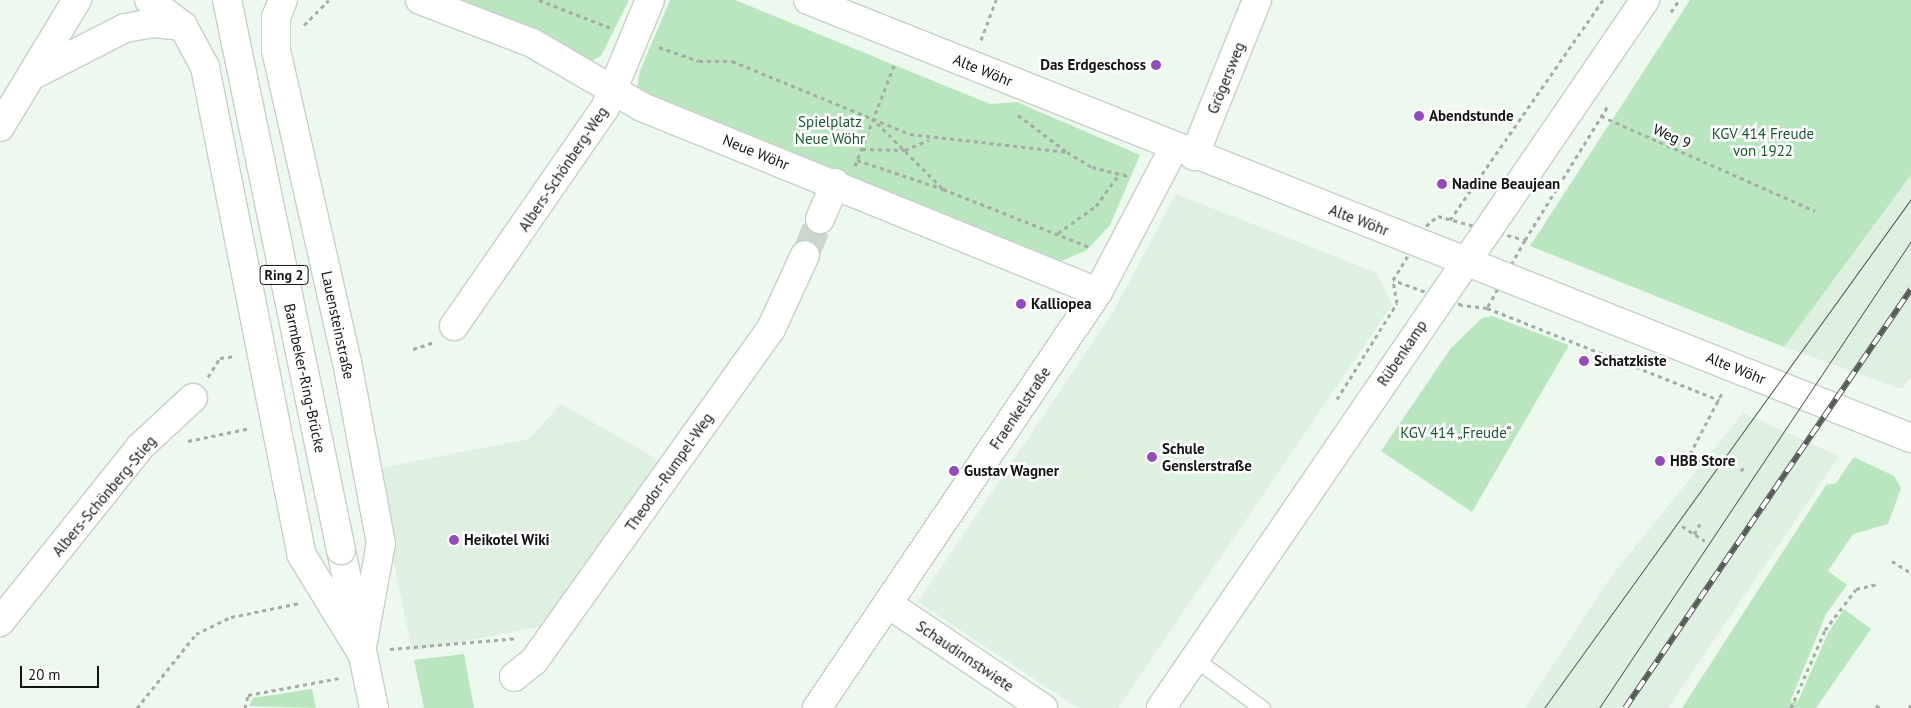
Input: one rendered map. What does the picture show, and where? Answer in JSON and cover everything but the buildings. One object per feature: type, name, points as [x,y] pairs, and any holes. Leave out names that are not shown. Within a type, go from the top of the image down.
[{"type":"street","points":[[0,127],[35,74],[77,0]]},
{"type":"street","name":"Lauensteinstraße","points":[[149,0],[183,26],[205,67],[301,554],[364,662]]},
{"type":"street","name":"Barmbeker-Ring-Brücke","points":[[227,0],[341,550]]},
{"type":"street","name":"Lauensteinstraße","points":[[283,0],[276,17],[276,50],[347,362],[382,543],[364,662]]},
{"type":"street","name":"Neue Wöhr","points":[[420,0],[532,43],[642,106],[840,185],[1098,292]]},
{"type":"street","name":"Albers-Schönberg-Weg","points":[[454,326],[597,122],[613,90],[650,0]]},
{"type":"street","name":"Alte Wöhr","points":[[810,0],[1184,152],[1911,438]]},
{"type":"street","name":"Grögersweg","points":[[1184,152],[1257,0]]},
{"type":"street","name":"Rübenkamp","points":[[1161,708],[1645,0]]},
{"type":"street","points":[[35,74],[126,28],[153,23],[183,26]]},
{"type":"street","name":"Fraenkelstraße","points":[[817,708],[1098,292],[1118,259],[1157,182],[1184,152]]},
{"type":"street","points":[[820,218],[840,185]]},
{"type":"street","name":"Theodor-Rumpel-Weg","points":[[514,677],[534,661],[771,329],[805,254]]},
{"type":"street","name":"Albers-Schönberg-Stieg","points":[[0,622],[140,447],[194,398]]},
{"type":"street","name":"Lauensteinstraße","points":[[341,550],[374,708]]},
{"type":"street","name":"Schaudinnstwiete","points":[[888,604],[1043,708]]},
{"type":"lane","points":[[1194,659],[1262,708]]},
{"type":"path","points":[[539,0],[699,61],[732,61],[874,121],[930,139],[1068,152],[1092,167],[1157,182]]},
{"type":"path","points":[[971,66],[996,0]]},
{"type":"path","points":[[1450,220],[1604,0]]},
{"type":"path","points":[[1665,20],[1679,0]]},
{"type":"path","points":[[840,185],[862,149],[904,39]]},
{"type":"path","points":[[1517,254],[1612,100]]},
{"type":"path","name":"Weg 9","points":[[1576,103],[1601,116],[1815,211]]},
{"type":"path","points":[[874,121],[943,189]]},
{"type":"path","points":[[862,149],[905,150],[930,139]]},
{"type":"path","points":[[857,160],[943,189],[1058,233],[1118,259]]},
{"type":"path","points":[[1058,233],[1096,206],[1119,174]]},
{"type":"path","points":[[1510,236],[1525,240]]},
{"type":"path","points":[[1330,409],[1397,303],[1393,280],[1399,270]]},
{"type":"path","points":[[1393,280],[1406,285]]},
{"type":"path","points":[[1487,308],[1494,296]]},
{"type":"path","points":[[1462,306],[1487,308],[1719,400]]},
{"type":"path","points":[[194,398],[220,358],[262,351]]},
{"type":"path","points":[[1702,463],[1690,454],[1735,368]]},
{"type":"path","points":[[180,442],[275,424]]},
{"type":"path","points":[[1741,471],[1744,467]]},
{"type":"path","points":[[1694,534],[1700,524]]},
{"type":"path","points":[[1682,526],[1705,541]]},
{"type":"path","points":[[1892,561],[1911,573]]},
{"type":"path","points":[[1791,708],[1825,630],[1856,589],[1877,584]]},
{"type":"path","points":[[137,708],[196,634],[231,617],[327,597]]},
{"type":"path","points":[[246,708],[248,695],[364,662],[553,634]]},
{"type":"shaded area","points":[[1911,175],[1911,377],[1902,389],[1784,347]]},
{"type":"shaded area","name":"Schule Genslerstraße","points":[[1176,194],[1377,273],[1392,305],[1118,708],[1078,708],[918,602],[1113,312]]},
{"type":"shaded area","points":[[561,404],[660,461],[544,626],[412,651],[375,469],[529,439]]},
{"type":"shaded area","points":[[1743,413],[1839,456],[1668,708],[1525,708],[1610,578]]},
{"type":"green space","points":[[443,0],[629,0],[601,56],[587,63]]},
{"type":"green space","name":"Spielplatz Neue Wöhr","points":[[670,0],[735,0],[990,104],[1017,102],[1140,155],[1110,225],[1087,250],[1057,263],[645,98],[637,87],[640,71]]},
{"type":"green space","name":"KGV 414 Freude von 1922","points":[[1690,0],[1911,0],[1911,175],[1784,347],[1530,246]]},
{"type":"green space","name":"KGV 414 „Freude“","points":[[1492,316],[1569,345],[1472,512],[1381,451],[1451,348],[1482,318]]},
{"type":"green space","points":[[1854,457],[1894,476],[1901,488],[1888,524],[1853,534],[1828,571],[1847,585],[1826,614],[1790,702],[1798,701],[1828,633],[1844,609],[1871,629],[1816,708],[1682,708],[1826,485],[1836,483]]},
{"type":"green space","points":[[464,654],[474,708],[424,708],[414,660]]},
{"type":"green space","points":[[312,689],[316,708],[249,706],[253,698]]},
{"type":"tunnel","points":[[805,255],[820,219]]},
{"type":"tram line","points":[[1544,708],[1911,199]]},
{"type":"tram line","points":[[1599,708],[1911,241]]},
{"type":"railway","points":[[1625,708],[1911,289]]},
{"type":"place","name":"Das Erdgeschoss","points":[[1156,65]]},
{"type":"place","name":"Abendstunde","points":[[1419,116]]},
{"type":"place","name":"Nadine Beaujean","points":[[1442,184]]},
{"type":"place","name":"Kalliopea","points":[[1021,304]]},
{"type":"place","name":"Schatzkiste","points":[[1584,361]]},
{"type":"place","name":"Schule Genslerstraße","points":[[1152,457]]},
{"type":"place","name":"HBB Store","points":[[1660,461]]},
{"type":"place","name":"Gustav Wagner","points":[[954,471]]},
{"type":"place","name":"Heikotel Wiki","points":[[454,540]]}]
